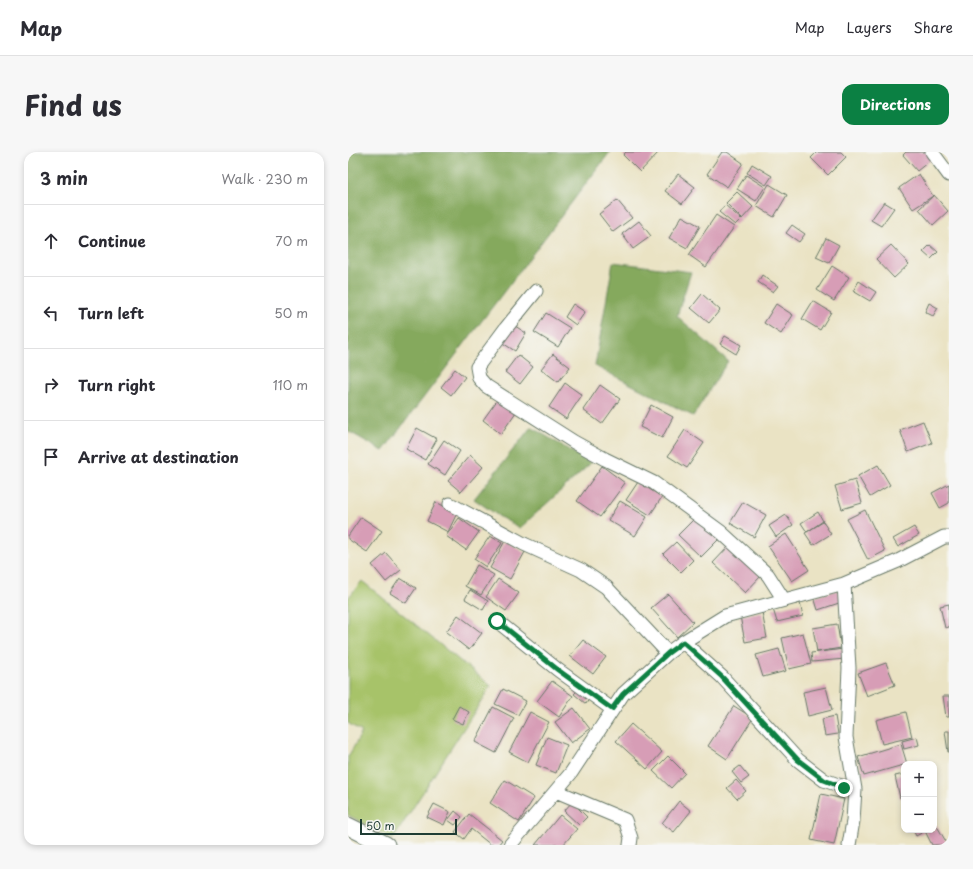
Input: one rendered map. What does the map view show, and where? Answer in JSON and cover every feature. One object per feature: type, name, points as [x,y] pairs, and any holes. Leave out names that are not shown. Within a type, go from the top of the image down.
[{"type":"main road","points":[[348,826],[386,845]]},
{"type":"street","points":[[932,152],[949,174]]},
{"type":"street","points":[[536,291],[477,367],[479,378],[486,386],[574,442],[654,483],[679,501],[721,532],[768,575],[784,600]]},
{"type":"street","points":[[450,504],[524,544],[587,574],[606,588],[668,653]]},
{"type":"street","points":[[510,845],[571,773],[623,694],[668,653],[683,642],[725,616],[844,584],[898,561],[944,537],[949,537]]},
{"type":"street","points":[[844,584],[849,668],[846,737],[855,789],[853,821],[849,845]]},
{"type":"street","points":[[497,621],[558,670],[612,709]]},
{"type":"street","points":[[683,642],[722,677],[798,760],[824,780],[844,788],[855,789]]},
{"type":"street","points":[[556,791],[625,820],[634,843]]},
{"type":"green space","points":[[348,152],[610,152],[383,451],[348,431]]},
{"type":"green space","points":[[613,262],[691,272],[677,316],[728,361],[693,416],[595,366]]},
{"type":"green space","points":[[531,427],[591,463],[520,528],[500,517],[474,499]]},
{"type":"green space","points":[[362,581],[491,686],[393,839],[348,815],[348,757],[362,732],[348,723],[348,598]]},
{"type":"building","points":[[626,152],[658,153],[640,172],[623,155]]},
{"type":"building","points":[[722,152],[727,152],[743,163],[727,187],[707,174]]},
{"type":"building","points":[[817,152],[841,152],[846,157],[828,175],[811,158]]},
{"type":"building","points":[[906,152],[928,152],[933,158],[917,171],[903,155]]},
{"type":"building","points":[[752,164],[772,176],[766,185],[747,173]]},
{"type":"building","points":[[678,174],[695,187],[682,204],[665,191]]},
{"type":"building","points":[[919,174],[933,196],[913,209],[899,188]]},
{"type":"building","points":[[746,175],[765,187],[756,201],[737,189]]},
{"type":"building","points":[[769,184],[787,195],[774,217],[756,206]]},
{"type":"building","points":[[737,192],[753,207],[742,219],[726,203]]},
{"type":"building","points":[[934,195],[948,211],[933,225],[919,209]]},
{"type":"building","points":[[617,200],[632,218],[613,232],[599,214]]},
{"type":"building","points":[[884,202],[894,208],[881,226],[871,220]]},
{"type":"building","points":[[725,205],[741,219],[735,225],[719,212]]},
{"type":"building","points":[[716,215],[734,227],[706,267],[689,255]]},
{"type":"building","points":[[682,216],[700,226],[687,248],[669,238]]},
{"type":"building","points":[[639,221],[651,236],[633,249],[622,234]]},
{"type":"building","points":[[792,225],[805,234],[799,242],[786,233]]},
{"type":"building","points":[[826,238],[839,245],[829,263],[816,257]]},
{"type":"building","points":[[891,245],[909,264],[894,278],[876,259]]},
{"type":"building","points":[[930,245],[938,252],[931,259],[923,252]]},
{"type":"building","points":[[832,266],[849,277],[834,301],[817,290]]},
{"type":"building","points":[[762,275],[778,286],[773,292],[758,282]]},
{"type":"building","points":[[859,281],[876,292],[870,301],[853,291]]},
{"type":"building","points":[[702,294],[720,310],[709,323],[691,308]]},
{"type":"building","points":[[813,301],[831,312],[820,330],[802,319]]},
{"type":"building","points":[[929,303],[938,308],[933,316],[925,312]]},
{"type":"building","points":[[573,304],[585,312],[576,325],[565,317]]},
{"type":"building","points":[[776,304],[793,315],[781,334],[764,323]]},
{"type":"building","points":[[546,313],[570,328],[558,347],[534,332]]},
{"type":"building","points":[[512,324],[526,333],[515,351],[501,342]]},
{"type":"building","points":[[725,336],[741,345],[736,354],[720,344]]},
{"type":"building","points":[[553,354],[570,367],[558,382],[541,369]]},
{"type":"building","points":[[518,355],[533,367],[520,384],[505,372]]},
{"type":"building","points":[[455,369],[465,377],[451,395],[441,387]]},
{"type":"building","points":[[565,383],[582,395],[566,419],[549,407]]},
{"type":"building","points":[[600,385],[620,399],[602,424],[583,410]]},
{"type":"building","points":[[498,399],[516,412],[501,434],[483,420]]},
{"type":"building","points":[[651,405],[673,417],[662,438],[640,427]]},
{"type":"building","points":[[923,421],[932,443],[908,452],[900,430]]},
{"type":"building","points":[[417,428],[437,439],[425,460],[406,449]]},
{"type":"building","points":[[685,430],[704,443],[687,468],[668,456]]},
{"type":"building","points":[[444,440],[460,451],[445,475],[428,464]]},
{"type":"building","points":[[470,455],[483,467],[461,492],[448,481]]},
{"type":"building","points":[[878,465],[890,485],[870,497],[858,476]]},
{"type":"building","points":[[602,466],[625,483],[600,517],[577,501]]},
{"type":"building","points":[[855,480],[862,503],[842,509],[835,486]]},
{"type":"building","points":[[638,482],[662,497],[650,515],[626,500]]},
{"type":"building","points":[[949,484],[949,503],[940,508],[932,493]]},
{"type":"building","points":[[620,501],[647,517],[635,536],[608,520]]},
{"type":"building","points":[[436,502],[457,513],[448,532],[427,521]]},
{"type":"building","points":[[743,502],[766,515],[754,537],[730,523]]},
{"type":"building","points":[[865,510],[885,551],[868,560],[847,519]]},
{"type":"building","points":[[818,512],[823,521],[807,532],[801,523]]},
{"type":"building","points":[[786,515],[793,525],[776,537],[769,526]]},
{"type":"building","points":[[697,516],[720,538],[701,557],[678,535]]},
{"type":"building","points":[[361,517],[382,531],[367,552],[348,539],[348,536]]},
{"type":"building","points":[[459,518],[479,532],[466,550],[446,536]]},
{"type":"building","points":[[823,522],[831,534],[813,545],[805,533]]},
{"type":"building","points":[[914,527],[919,535],[898,547],[893,539]]},
{"type":"building","points":[[786,534],[809,570],[792,581],[768,546]]},
{"type":"building","points":[[490,536],[502,543],[486,567],[474,559]]},
{"type":"building","points":[[505,541],[525,552],[510,579],[490,568]]},
{"type":"building","points":[[676,542],[693,560],[681,572],[663,554]]},
{"type":"building","points":[[729,546],[761,576],[745,593],[713,563]]},
{"type":"building","points":[[386,553],[401,570],[386,582],[372,565]]},
{"type":"building","points":[[477,565],[494,575],[481,595],[465,586]]},
{"type":"building","points":[[400,578],[416,588],[406,603],[390,593]]},
{"type":"building","points":[[498,579],[519,593],[506,611],[486,597]]},
{"type":"building","points":[[470,590],[488,601],[483,610],[465,599]]},
{"type":"building","points":[[838,590],[842,602],[818,610],[814,597]]},
{"type":"building","points":[[668,594],[693,622],[677,637],[651,608]]},
{"type":"building","points":[[800,603],[803,616],[777,622],[773,609]]},
{"type":"building","points":[[949,604],[949,627],[945,628],[940,606]]},
{"type":"building","points":[[762,612],[767,638],[745,642],[740,616]]},
{"type":"building","points":[[458,615],[482,633],[469,650],[446,632]]},
{"type":"building","points":[[837,624],[841,648],[817,652],[813,628]]},
{"type":"building","points":[[803,633],[811,664],[789,669],[782,638]]},
{"type":"building","points":[[583,640],[606,657],[593,674],[570,656]]},
{"type":"building","points":[[779,649],[786,671],[763,677],[756,655]]},
{"type":"building","points":[[844,649],[845,659],[812,662],[811,653]]},
{"type":"building","points":[[886,663],[895,685],[867,696],[858,673]]},
{"type":"building","points":[[552,681],[573,696],[559,717],[537,701]]},
{"type":"building","points":[[826,687],[832,710],[808,716],[803,692]]},
{"type":"building","points":[[503,689],[526,701],[518,715],[495,704]]},
{"type":"building","points":[[578,690],[589,699],[586,704],[574,694]]},
{"type":"building","points":[[943,696],[949,696],[949,717],[946,717]]},
{"type":"building","points":[[459,706],[469,712],[463,724],[452,719]]},
{"type":"building","points":[[734,706],[753,718],[727,759],[708,746]]},
{"type":"building","points":[[493,707],[514,718],[496,753],[475,742]]},
{"type":"building","points":[[574,708],[590,729],[571,743],[555,722]]},
{"type":"building","points":[[530,712],[549,722],[528,762],[509,752]]},
{"type":"building","points":[[906,712],[912,737],[882,744],[876,720]]},
{"type":"building","points":[[835,716],[838,734],[825,736],[822,719]]},
{"type":"building","points":[[631,724],[662,752],[647,769],[616,741]]},
{"type":"building","points":[[945,731],[949,731],[949,752],[948,752]]},
{"type":"building","points":[[547,737],[567,745],[556,773],[536,765]]},
{"type":"building","points":[[917,737],[919,745],[904,749],[902,741]]},
{"type":"building","points":[[901,744],[906,761],[901,761],[901,766],[864,776],[858,757]]},
{"type":"building","points":[[668,756],[685,773],[671,788],[653,771]]},
{"type":"building","points":[[740,766],[749,777],[741,783],[732,772]]},
{"type":"building","points":[[901,775],[901,798],[900,798],[895,776]]},
{"type":"building","points":[[505,780],[534,798],[519,822],[490,803]]},
{"type":"building","points":[[736,780],[746,791],[737,799],[727,788]]},
{"type":"building","points":[[821,794],[844,799],[834,845],[811,840]]},
{"type":"building","points":[[679,801],[691,811],[674,832],[662,823]]},
{"type":"building","points":[[572,802],[587,817],[579,825],[564,811]]},
{"type":"building","points":[[434,804],[450,812],[444,825],[427,817]]},
{"type":"building","points":[[455,811],[462,817],[455,825],[448,820]]},
{"type":"building","points":[[469,814],[502,840],[498,845],[491,845],[471,829],[464,839],[455,832]]},
{"type":"building","points":[[560,815],[577,829],[563,845],[535,845]]},
{"type":"building","points":[[937,826],[948,845],[932,845],[926,833],[937,833]]},
{"type":"building","points":[[914,833],[921,833],[916,836]]},
{"type":"route","points":[[497,621],[558,670],[612,709],[623,694],[668,653],[683,642],[722,677],[798,760],[824,780],[844,788]]}]
